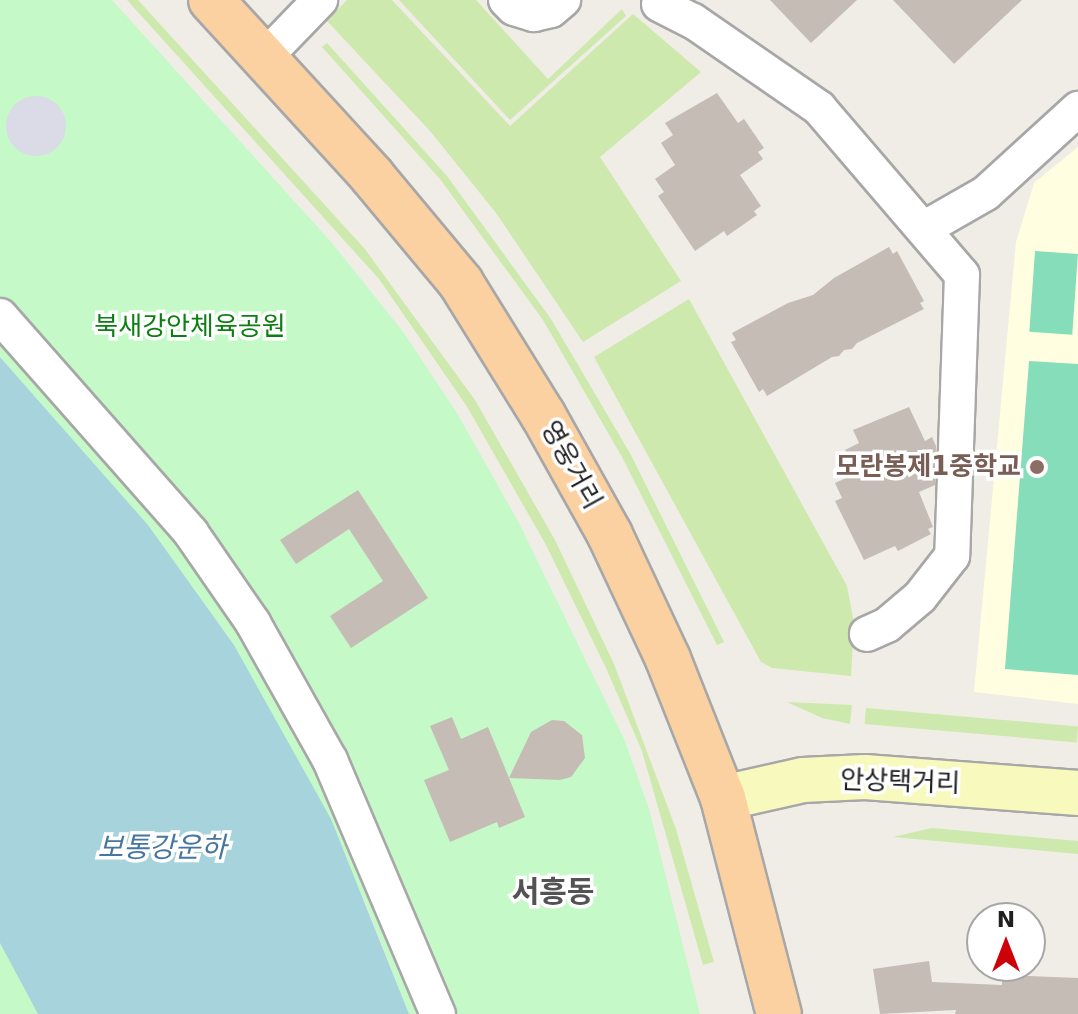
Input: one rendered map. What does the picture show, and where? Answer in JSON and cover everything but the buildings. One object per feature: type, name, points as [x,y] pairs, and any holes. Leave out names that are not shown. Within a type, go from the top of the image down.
[{"type":"main road","name":"영웅거리","points":[[211,0],[372,176],[461,283],[543,415],[616,549],[668,659],[723,798],[779,1014]]},
{"type":"main road","name":"안상택거리","points":[[723,798],[803,780],[865,777],[1078,793]]},
{"type":"street","points":[[264,58],[320,0]]},
{"type":"street","points":[[506,0],[514,8],[534,14],[551,10],[563,0]]},
{"type":"street","points":[[659,4],[693,21],[819,108],[925,228],[962,275],[952,556],[920,597],[887,625],[867,634]]},
{"type":"street","points":[[925,228],[986,193],[1078,109]]},
{"type":"street","points":[[0,316],[191,533],[253,623],[330,760],[438,1014]]},
{"type":"shaded area","points":[[36,96],[58,104],[66,126],[58,148],[36,156],[14,148],[6,126],[14,104]]},
{"type":"shaded area","name":"모란봉제1중학교","points":[[1078,147],[1078,704],[974,692],[1016,242],[1034,183]]},
{"type":"green space","name":"북새강안체육공원","points":[[0,0],[112,0],[332,243],[404,333],[457,413],[519,523],[625,741],[649,809],[700,1014],[409,1014],[365,902],[234,645],[148,525],[0,357]]},
{"type":"green space","points":[[127,0],[138,0],[364,248],[475,400],[555,540],[614,664],[676,829],[714,962],[703,965],[642,751],[606,668],[546,545],[466,405],[379,279]]},
{"type":"green space","points":[[347,0],[392,0],[510,126],[633,14],[701,72],[600,157],[681,281],[583,342],[496,213],[430,131],[327,21]]},
{"type":"green space","points":[[399,0],[476,0],[548,79],[622,9],[626,16],[510,120]]},
{"type":"green space","points":[[327,43],[447,176],[551,319],[631,455],[724,642],[717,645],[622,457],[543,320],[440,179],[322,47]]},
{"type":"green space","points":[[1035,251],[1078,254],[1072,335],[1029,332]]},
{"type":"green space","points":[[689,299],[847,586],[854,623],[851,676],[772,668],[761,662],[594,357]]},
{"type":"green space","points":[[1029,361],[1078,364],[1078,675],[1005,669]]},
{"type":"green space","points":[[787,702],[852,705],[850,724],[822,718]]},
{"type":"green space","points":[[866,708],[1078,727],[1077,743],[865,724]]},
{"type":"green space","points":[[932,828],[1078,841],[1078,854],[893,837]]},
{"type":"green space","points":[[0,943],[27,989],[38,1014],[0,1014]]},
{"type":"water","name":"보통강운하","points":[[0,357],[148,525],[234,645],[331,819],[409,1014],[38,1014],[0,943]]},
{"type":"place","name":"모란봉제1중학교","points":[[1037,467]]},
{"type":"district","name":"서흥동","points":[[553,892]]}]
